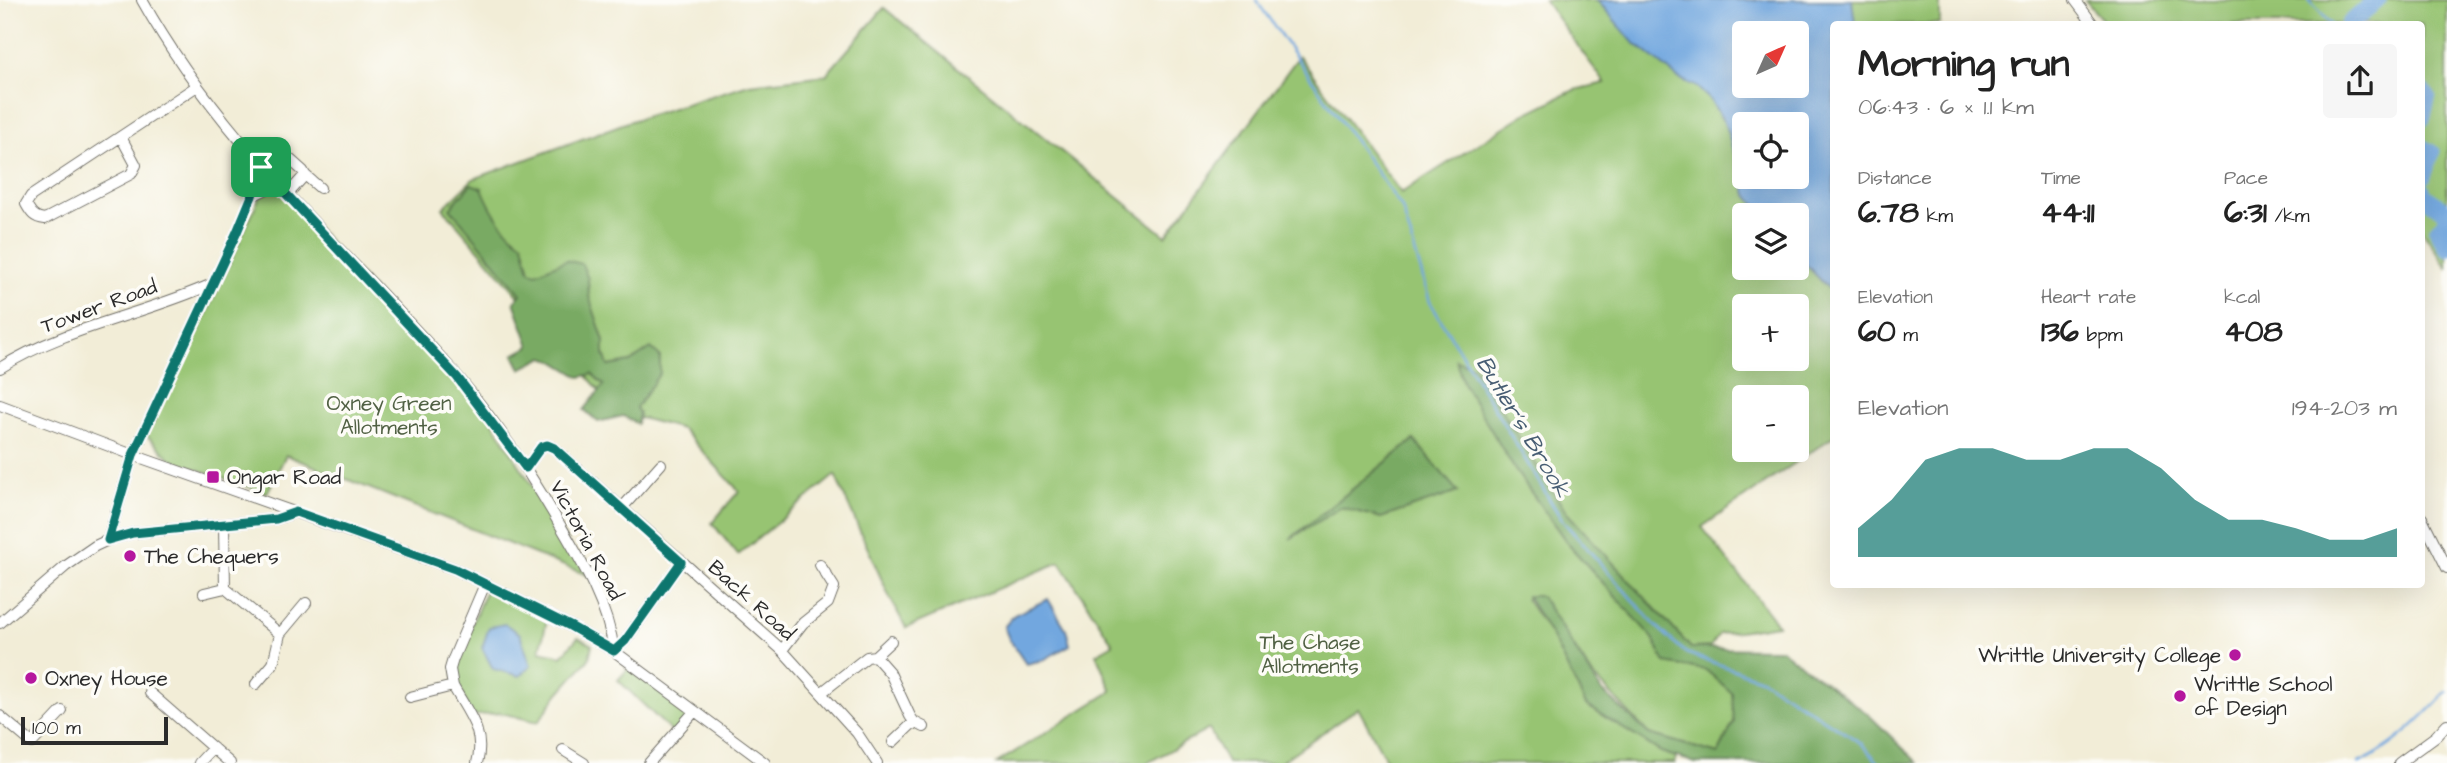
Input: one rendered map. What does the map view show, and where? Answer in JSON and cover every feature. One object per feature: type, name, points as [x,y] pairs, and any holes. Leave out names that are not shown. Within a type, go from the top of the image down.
[{"type":"street","name":"Victoria Road","points":[[142,0],[161,35],[197,86],[261,167],[457,377],[526,468],[602,606],[608,620],[614,651]]},
{"type":"street","points":[[2075,0],[2091,21]]},
{"type":"street","points":[[121,137],[136,165],[131,174],[45,219],[31,213],[26,204],[31,196],[197,86]]},
{"type":"street","points":[[284,154],[320,188]]},
{"type":"street","points":[[108,540],[133,455],[252,196],[261,167]]},
{"type":"street","points":[[287,195],[305,175]]},
{"type":"street","points":[[252,196],[277,184]]},
{"type":"street","name":"Tower Road","points":[[0,368],[59,339],[183,297],[212,284]]},
{"type":"street","points":[[0,405],[455,569],[614,651],[765,763]]},
{"type":"street","name":"Back Road","points":[[526,468],[541,447],[547,445],[622,508],[782,650],[857,733],[877,763]]},
{"type":"street","points":[[622,508],[661,464]]},
{"type":"street","points":[[0,623],[66,566],[108,540],[133,533],[276,519],[296,512]]},
{"type":"street","points":[[224,524],[225,588],[280,634]]},
{"type":"street","points":[[2425,524],[2447,568]]},
{"type":"street","points":[[614,651],[625,641],[681,562]]},
{"type":"street","points":[[782,650],[803,623],[828,603],[834,587],[820,565]]},
{"type":"street","points":[[477,763],[480,742],[478,731],[453,686],[450,669],[485,584]]},
{"type":"street","points":[[204,593],[225,588]]},
{"type":"street","points":[[256,684],[273,664],[280,634],[306,603]]},
{"type":"street","points":[[821,693],[867,657],[875,656],[891,641]]},
{"type":"street","points":[[875,656],[890,673],[914,722],[924,727]]},
{"type":"street","points":[[410,697],[453,686]]},
{"type":"street","points":[[150,693],[230,763]]},
{"type":"street","points":[[0,716],[32,743],[62,711]]},
{"type":"street","points":[[649,763],[694,712]]},
{"type":"street","points":[[893,742],[914,722]]},
{"type":"street","points":[[2399,763],[2436,736],[2447,724]]},
{"type":"street","points":[[199,763],[213,748]]},
{"type":"street","points":[[563,750],[584,763]]},
{"type":"green space","name":"The Chase Allotments","points":[[1544,0],[1940,0],[1940,21],[1830,21],[1830,439],[1809,453],[1809,385],[1732,385],[1732,462],[1796,462],[1702,527],[1778,625],[1719,634],[1710,647],[1691,648],[1566,512],[1474,366],[1456,360],[1515,470],[1569,545],[1653,638],[1665,662],[1706,670],[1733,693],[1734,722],[1718,754],[1649,734],[1591,673],[1541,596],[1526,599],[1552,637],[1586,705],[1661,752],[1676,757],[1675,763],[1388,763],[1358,708],[1279,763],[1227,763],[1209,729],[1147,763],[997,763],[1112,691],[1096,654],[1113,644],[1060,562],[906,628],[835,475],[738,555],[712,523],[739,491],[682,429],[618,412],[443,208],[473,179],[628,122],[749,84],[826,75],[884,8],[1166,236],[1299,56],[1401,193],[1523,115],[1574,90],[1605,83]],"holes":[[[1414,440],[1457,492],[1381,518],[1341,507],[1298,533]]]},
{"type":"green space","points":[[2085,0],[2447,0],[2447,268],[2425,235],[2425,21],[2103,21]]},
{"type":"green space","name":"Oxney Green Allotments","points":[[261,167],[490,417],[587,575],[286,455],[267,493],[173,461],[143,432],[199,330],[265,185]]},
{"type":"green space","points":[[471,184],[482,188],[498,218],[509,232],[523,243],[530,271],[536,273],[566,260],[582,264],[604,341],[608,366],[630,362],[651,348],[660,356],[660,373],[636,408],[639,413],[637,424],[623,416],[598,422],[584,410],[604,385],[592,374],[580,377],[544,357],[521,369],[514,355],[530,346],[514,302],[521,294],[450,208]]},
{"type":"green space","points":[[1456,360],[1474,366],[1566,512],[1691,648],[1780,649],[1868,714],[1918,763],[1696,763],[1661,752],[1586,705],[1552,637],[1527,596],[1541,596],[1601,690],[1649,734],[1718,754],[1734,722],[1732,693],[1706,670],[1665,663],[1653,638],[1569,545],[1515,470],[1463,383]]},
{"type":"green space","points":[[1414,440],[1458,492],[1381,518],[1341,507],[1290,539]]},
{"type":"green space","points":[[487,587],[547,620],[540,651],[562,656],[578,637],[592,645],[589,659],[538,722],[501,713],[471,716],[454,676],[458,658]]},
{"type":"green space","points":[[632,664],[694,712],[674,734],[618,680]]},
{"type":"water","points":[[1597,0],[1852,0],[1855,21],[1830,21],[1830,289],[1809,268],[1809,203],[1754,203],[1745,189],[1809,189],[1809,112],[1732,112],[1732,147],[1724,122],[1711,101],[1697,87],[1678,78],[1632,41]]},
{"type":"water","points":[[1048,599],[1066,629],[1070,645],[1043,660],[1026,664],[1004,627],[1014,615]]},
{"type":"water","points":[[505,624],[520,634],[531,666],[520,676],[493,669],[482,648],[489,627]]},
{"type":"waterway","name":"Butler's Brook","points":[[1256,0],[1402,208],[1430,302],[1562,520],[1655,625],[1686,653],[1761,679],[1861,743],[1879,763]]},
{"type":"waterway","points":[[2309,0],[2328,21]]},
{"type":"waterway","points":[[2353,21],[2377,0]]},
{"type":"waterway","points":[[2425,95],[2425,105]]},
{"type":"waterway","points":[[2425,150],[2431,153],[2425,169]]},
{"type":"waterway","points":[[2425,197],[2447,212]]},
{"type":"waterway","points":[[2447,222],[2438,230],[2447,247]]},
{"type":"waterway","name":"Butler's Brook","points":[[2359,763],[2395,741],[2447,692]]},
{"type":"place","name":"Ongar Road","points":[[213,477]]},
{"type":"place","name":"The Chequers","points":[[130,556]]},
{"type":"place","name":"Writtle University College","points":[[2235,655]]},
{"type":"place","name":"Oxney House","points":[[31,678]]},
{"type":"place","name":"Writtle School of Design","points":[[2180,696]]},
{"type":"route","points":[[261,167],[457,377],[490,417],[526,468],[541,447],[547,445],[554,448],[681,562],[625,641],[614,651],[455,569],[296,512],[276,519],[133,533],[108,540],[133,455],[237,232],[261,167]]}]
